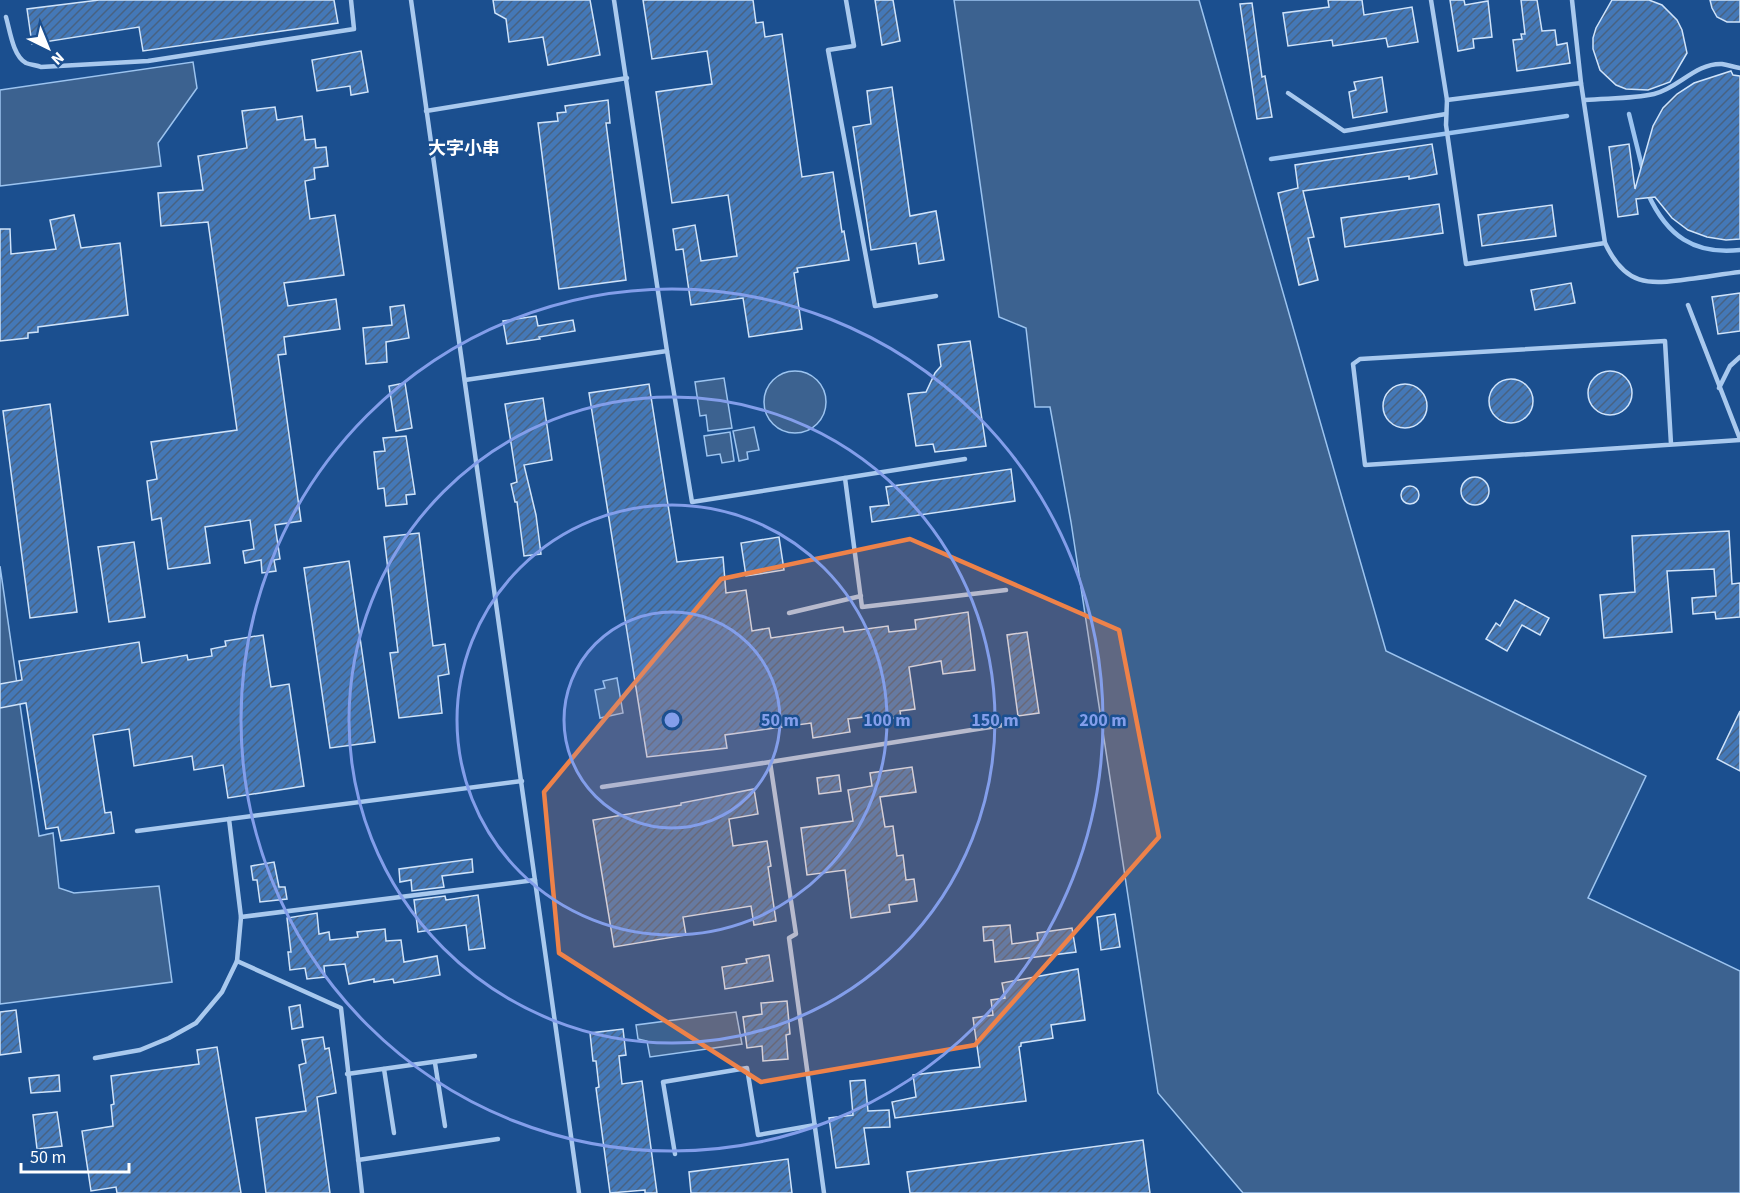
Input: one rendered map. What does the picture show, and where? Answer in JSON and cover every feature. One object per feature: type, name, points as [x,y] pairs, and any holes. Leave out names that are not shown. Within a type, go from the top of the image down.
[{"type":"lane","points":[[6,17],[19,55],[25,62],[41,67],[148,61],[354,29],[351,0]]},
{"type":"lane","points":[[411,0],[579,1193]]},
{"type":"lane","points":[[614,0],[692,502],[964,459]]},
{"type":"lane","points":[[846,0],[854,46],[828,50],[875,306],[936,296]]},
{"type":"lane","points":[[1431,0],[1447,100],[1446,125],[1466,264],[1605,243]]},
{"type":"lane","points":[[1572,0],[1581,83],[1605,243],[1610,255],[1620,267],[1640,281],[1658,284],[1740,272]]},
{"type":"lane","points":[[1584,100],[1654,94],[1665,90],[1701,68],[1721,64],[1740,68]]},
{"type":"lane","points":[[426,111],[627,78]]},
{"type":"lane","points":[[1447,100],[1581,83]]},
{"type":"lane","points":[[1288,93],[1344,131],[1446,114]]},
{"type":"lane","points":[[1671,444],[1665,341],[1360,359],[1353,364],[1365,465],[1671,444],[1740,439],[1688,305]]},
{"type":"lane","points":[[465,380],[667,351]]},
{"type":"lane","points":[[1719,388],[1731,366],[1740,357]]},
{"type":"lane","points":[[845,478],[862,607],[1006,590]]},
{"type":"lane","points":[[789,613],[861,596]]},
{"type":"lane","points":[[602,786],[1003,725]]},
{"type":"lane","points":[[770,762],[796,934],[789,938],[824,1193]]},
{"type":"lane","points":[[136,831],[522,781]]},
{"type":"lane","points":[[95,1058],[140,1050],[169,1038],[196,1023],[222,992],[237,961],[241,917],[229,819]]},
{"type":"lane","points":[[241,917],[535,880]]},
{"type":"lane","points":[[237,961],[341,1008],[362,1193]]},
{"type":"lane","points":[[347,1074],[475,1056]]},
{"type":"lane","points":[[435,1063],[445,1126]]},
{"type":"lane","points":[[675,1154],[663,1082],[747,1068],[758,1135],[815,1125]]},
{"type":"lane","points":[[384,1069],[394,1133]]},
{"type":"lane","points":[[358,1160],[498,1139]]},
{"type":"highlighted area","points":[[910,539],[1119,630],[1159,837],[975,1045],[761,1082],[559,953],[544,792],[721,579]]},
{"type":"water","points":[[954,0],[1199,0],[1386,651],[1646,776],[1588,898],[1740,971],[1740,1193],[1243,1193],[1158,1093],[1071,522],[1050,407],[1035,407],[1026,328],[999,317]]},
{"type":"water","points":[[193,62],[197,88],[158,143],[161,166],[0,186],[0,90]]},
{"type":"water","points":[[795,371],[817,380],[826,402],[817,424],[795,433],[773,424],[764,402],[773,380]]},
{"type":"water","points":[[724,378],[732,428],[708,431],[706,415],[700,416],[695,382]]},
{"type":"water","points":[[754,427],[759,450],[747,452],[748,459],[739,461],[733,431]]},
{"type":"water","points":[[730,432],[734,461],[722,463],[720,454],[707,456],[704,436]]},
{"type":"water","points":[[0,566],[39,836],[53,833],[59,888],[74,893],[159,886],[172,982],[0,1004]]},
{"type":"water","points":[[617,678],[623,713],[600,718],[595,690],[605,688],[603,681]]},
{"type":"water","points":[[736,1012],[742,1044],[650,1057],[647,1041],[638,1039],[636,1025]]},
{"type":"building","points":[[99,0],[334,0],[338,23],[143,51],[139,27],[32,44],[27,9]]},
{"type":"building","points":[[493,0],[590,0],[600,55],[548,65],[543,37],[509,42],[506,19],[495,13]]},
{"type":"building","points":[[643,0],[753,0],[756,23],[763,22],[765,37],[782,34],[802,177],[833,172],[842,232],[844,231],[849,260],[797,268],[798,272],[794,273],[802,329],[749,337],[743,298],[691,305],[683,249],[676,250],[673,229],[695,225],[701,261],[737,256],[728,195],[672,203],[656,92],[712,84],[707,51],[652,59]]},
{"type":"building","points":[[875,0],[893,0],[900,41],[882,45]]},
{"type":"building","points":[[1328,0],[1362,0],[1364,15],[1412,7],[1418,42],[1388,47],[1386,38],[1333,46],[1332,40],[1288,46],[1283,13],[1329,7]]},
{"type":"building","points":[[1450,0],[1464,0],[1465,5],[1488,1],[1492,37],[1473,39],[1474,48],[1458,51]]},
{"type":"building","points":[[1521,0],[1537,0],[1542,31],[1555,30],[1557,45],[1567,43],[1570,63],[1517,71],[1513,40],[1522,39],[1521,34],[1525,34]]},
{"type":"building","points":[[1612,0],[1649,0],[1662,5],[1677,20],[1682,30],[1687,53],[1670,82],[1648,90],[1626,89],[1616,85],[1600,70],[1593,49],[1593,38]]},
{"type":"building","points":[[1710,0],[1740,0],[1740,22],[1727,22],[1717,17]]},
{"type":"building","points":[[1252,3],[1262,77],[1265,76],[1272,117],[1257,119],[1240,4]]},
{"type":"building","points":[[361,51],[368,92],[351,95],[350,86],[317,91],[312,60]]},
{"type":"building","points":[[1731,71],[1733,75],[1740,76],[1740,239],[1726,240],[1707,237],[1688,230],[1672,218],[1655,197],[1636,199],[1638,214],[1618,217],[1609,147],[1629,144],[1635,189],[1653,126],[1663,108],[1677,94],[1694,83]]},
{"type":"building","points":[[1382,77],[1387,112],[1353,118],[1349,92],[1356,90],[1354,82]]},
{"type":"building","points":[[892,87],[910,216],[936,211],[944,260],[919,264],[916,243],[871,250],[853,127],[871,124],[867,91]]},
{"type":"building","points":[[608,100],[610,123],[606,123],[626,280],[559,289],[538,123],[558,121],[557,113],[566,112],[565,106]]},
{"type":"building","points":[[275,107],[277,120],[302,116],[305,140],[315,139],[316,148],[326,147],[328,166],[314,168],[315,179],[305,181],[310,219],[335,215],[344,275],[284,283],[288,306],[336,299],[340,329],[284,337],[286,354],[278,355],[301,521],[275,525],[280,559],[274,560],[276,571],[262,573],[261,560],[245,563],[243,551],[254,549],[250,520],[205,527],[210,563],[168,569],[161,518],[152,520],[147,481],[157,479],[151,442],[237,430],[208,222],[161,226],[158,193],[203,190],[198,156],[247,148],[242,111]]},
{"type":"building","points":[[1432,144],[1437,174],[1303,191],[1314,237],[1308,238],[1318,280],[1299,285],[1278,193],[1298,188],[1295,165]]},
{"type":"building","points":[[1439,204],[1443,233],[1345,247],[1341,218]]},
{"type":"building","points":[[1552,205],[1556,236],[1482,246],[1478,215]]},
{"type":"building","points":[[74,215],[81,248],[120,243],[128,315],[38,327],[38,332],[28,333],[28,338],[0,341],[0,229],[10,229],[11,254],[56,249],[50,220]]},
{"type":"building","points":[[1571,283],[1575,303],[1535,310],[1531,290]]},
{"type":"building","points":[[1740,293],[1740,331],[1718,334],[1712,297]]},
{"type":"building","points":[[404,305],[409,338],[386,342],[387,362],[366,364],[363,328],[392,325],[390,307]]},
{"type":"building","points":[[536,316],[538,326],[573,320],[575,331],[507,344],[503,321]]},
{"type":"building","points":[[970,341],[986,446],[935,452],[933,444],[916,446],[908,394],[926,392],[941,366],[938,345]]},
{"type":"building","points":[[1610,371],[1626,377],[1632,393],[1626,409],[1610,415],[1594,409],[1588,393],[1594,377]]},
{"type":"building","points":[[1511,379],[1526,386],[1533,401],[1526,416],[1511,423],[1496,416],[1489,401],[1496,386]]},
{"type":"building","points":[[405,383],[412,428],[396,431],[389,386]]},
{"type":"building","points":[[649,384],[677,562],[723,557],[726,593],[746,590],[752,631],[769,628],[771,638],[843,627],[844,632],[888,626],[889,632],[916,629],[915,620],[968,612],[975,670],[943,674],[941,661],[909,667],[915,709],[900,711],[901,717],[873,721],[872,716],[848,719],[850,732],[813,738],[811,723],[725,735],[727,748],[647,757],[589,393]]},
{"type":"building","points":[[1405,384],[1420,391],[1427,406],[1420,421],[1405,428],[1390,421],[1383,406],[1390,391]]},
{"type":"building","points":[[543,398],[552,460],[524,465],[536,515],[541,554],[524,556],[517,502],[515,502],[511,484],[517,482],[505,404]]},
{"type":"building","points":[[50,404],[77,612],[30,618],[3,411]]},
{"type":"building","points":[[406,436],[415,494],[406,495],[407,504],[386,506],[384,488],[378,489],[374,452],[385,451],[383,438]]},
{"type":"building","points":[[1011,469],[1015,501],[872,522],[870,507],[889,505],[886,487]]},
{"type":"building","points":[[1475,477],[1485,481],[1489,491],[1485,501],[1475,505],[1465,501],[1461,491],[1465,481]]},
{"type":"building","points":[[1406,486],[1414,486],[1419,491],[1417,502],[1406,504],[1401,499],[1401,491]]},
{"type":"building","points":[[1729,531],[1732,584],[1740,583],[1740,617],[1716,619],[1715,612],[1693,614],[1692,598],[1716,596],[1714,569],[1667,571],[1672,632],[1604,638],[1600,595],[1635,592],[1632,536]]},
{"type":"building","points":[[419,533],[433,646],[445,644],[449,674],[438,676],[442,713],[399,718],[390,653],[398,652],[384,537]]},
{"type":"building","points":[[779,537],[784,570],[746,576],[741,543]]},
{"type":"building","points":[[134,542],[145,617],[109,622],[98,547]]},
{"type":"building","points":[[349,561],[375,742],[330,748],[304,568]]},
{"type":"building","points":[[1515,600],[1549,618],[1540,635],[1522,625],[1507,651],[1486,639],[1496,623],[1500,626]]},
{"type":"building","points":[[1027,632],[1039,713],[1018,716],[1007,635]]},
{"type":"building","points":[[263,635],[271,687],[289,684],[304,786],[228,798],[223,765],[194,770],[192,756],[134,766],[129,729],[93,735],[105,813],[111,812],[114,833],[61,841],[58,827],[46,829],[26,703],[0,708],[0,684],[22,680],[19,661],[139,642],[142,663],[187,655],[188,660],[212,656],[211,649],[226,646],[225,641]]},
{"type":"building","points":[[1740,711],[1740,771],[1717,759]]},
{"type":"building","points":[[912,767],[916,792],[880,797],[885,827],[893,826],[897,856],[903,855],[906,880],[914,879],[917,901],[889,905],[890,912],[851,918],[845,870],[807,875],[801,828],[853,821],[848,790],[872,786],[870,773]]},
{"type":"building","points":[[839,775],[841,791],[819,794],[817,778]]},
{"type":"building","points":[[754,789],[758,814],[729,819],[733,846],[767,841],[771,866],[768,867],[776,921],[754,925],[751,906],[683,917],[686,935],[614,947],[593,820],[681,805],[681,803]]},
{"type":"building","points":[[472,859],[473,872],[442,876],[444,887],[412,891],[411,880],[400,882],[399,869]]},
{"type":"building","points":[[274,862],[279,887],[285,887],[287,899],[260,902],[257,880],[253,880],[251,866]]},
{"type":"building","points":[[478,895],[485,948],[469,950],[466,925],[418,932],[414,900],[445,896],[446,900]]},
{"type":"building","points":[[317,913],[319,934],[329,932],[330,940],[358,937],[357,932],[385,929],[386,941],[401,940],[404,962],[437,956],[440,975],[394,983],[393,979],[374,982],[374,979],[349,984],[345,964],[324,966],[325,977],[307,979],[305,968],[290,970],[288,952],[291,952],[287,918]]},
{"type":"building","points":[[1115,914],[1120,947],[1101,950],[1097,917]]},
{"type":"building","points":[[1010,925],[1012,944],[1038,940],[1037,933],[1072,928],[1076,952],[995,962],[993,940],[984,941],[983,927]]},
{"type":"building","points":[[769,955],[773,981],[725,989],[722,967],[747,963],[746,959]]},
{"type":"building","points":[[1078,969],[1085,1020],[1051,1025],[1053,1038],[1021,1043],[1019,1047],[1026,1101],[895,1118],[892,1102],[916,1097],[913,1075],[980,1067],[973,1018],[993,1015],[991,1000],[1005,998],[1002,983]]},
{"type":"building","points":[[787,1001],[790,1034],[786,1035],[788,1059],[763,1061],[762,1046],[747,1048],[743,1017],[762,1014],[761,1003]]},
{"type":"building","points":[[300,1005],[303,1027],[292,1029],[289,1007]]},
{"type":"building","points":[[16,1010],[21,1052],[0,1055],[0,1012]]},
{"type":"building","points":[[623,1029],[626,1055],[619,1056],[622,1084],[642,1081],[657,1193],[645,1193],[645,1190],[610,1193],[596,1088],[599,1087],[596,1061],[593,1061],[590,1033]]},
{"type":"building","points":[[323,1037],[325,1049],[329,1048],[336,1093],[317,1097],[330,1193],[266,1193],[256,1118],[306,1111],[299,1065],[306,1063],[302,1040]]},
{"type":"building","points":[[217,1047],[241,1193],[117,1193],[116,1187],[91,1191],[82,1131],[113,1126],[111,1105],[114,1104],[111,1076],[199,1064],[197,1050]]},
{"type":"building","points":[[59,1075],[60,1091],[31,1093],[29,1078]]},
{"type":"building","points":[[865,1080],[868,1111],[889,1110],[890,1127],[864,1128],[869,1164],[836,1168],[829,1118],[853,1115],[850,1081]]},
{"type":"building","points":[[57,1112],[62,1146],[37,1149],[33,1115]]},
{"type":"building","points":[[1143,1140],[1150,1193],[910,1193],[907,1172]]},
{"type":"building","points":[[788,1159],[792,1193],[691,1193],[689,1172]]},
{"type":"waterway","points":[[1629,114],[1643,171]]},
{"type":"waterway","points":[[1271,159],[1567,116]]},
{"type":"waterway","points":[[1648,194],[1664,221],[1684,240],[1709,249],[1740,250]]},
{"type":"district","name":"大字小串","points":[[464,148]]}]
